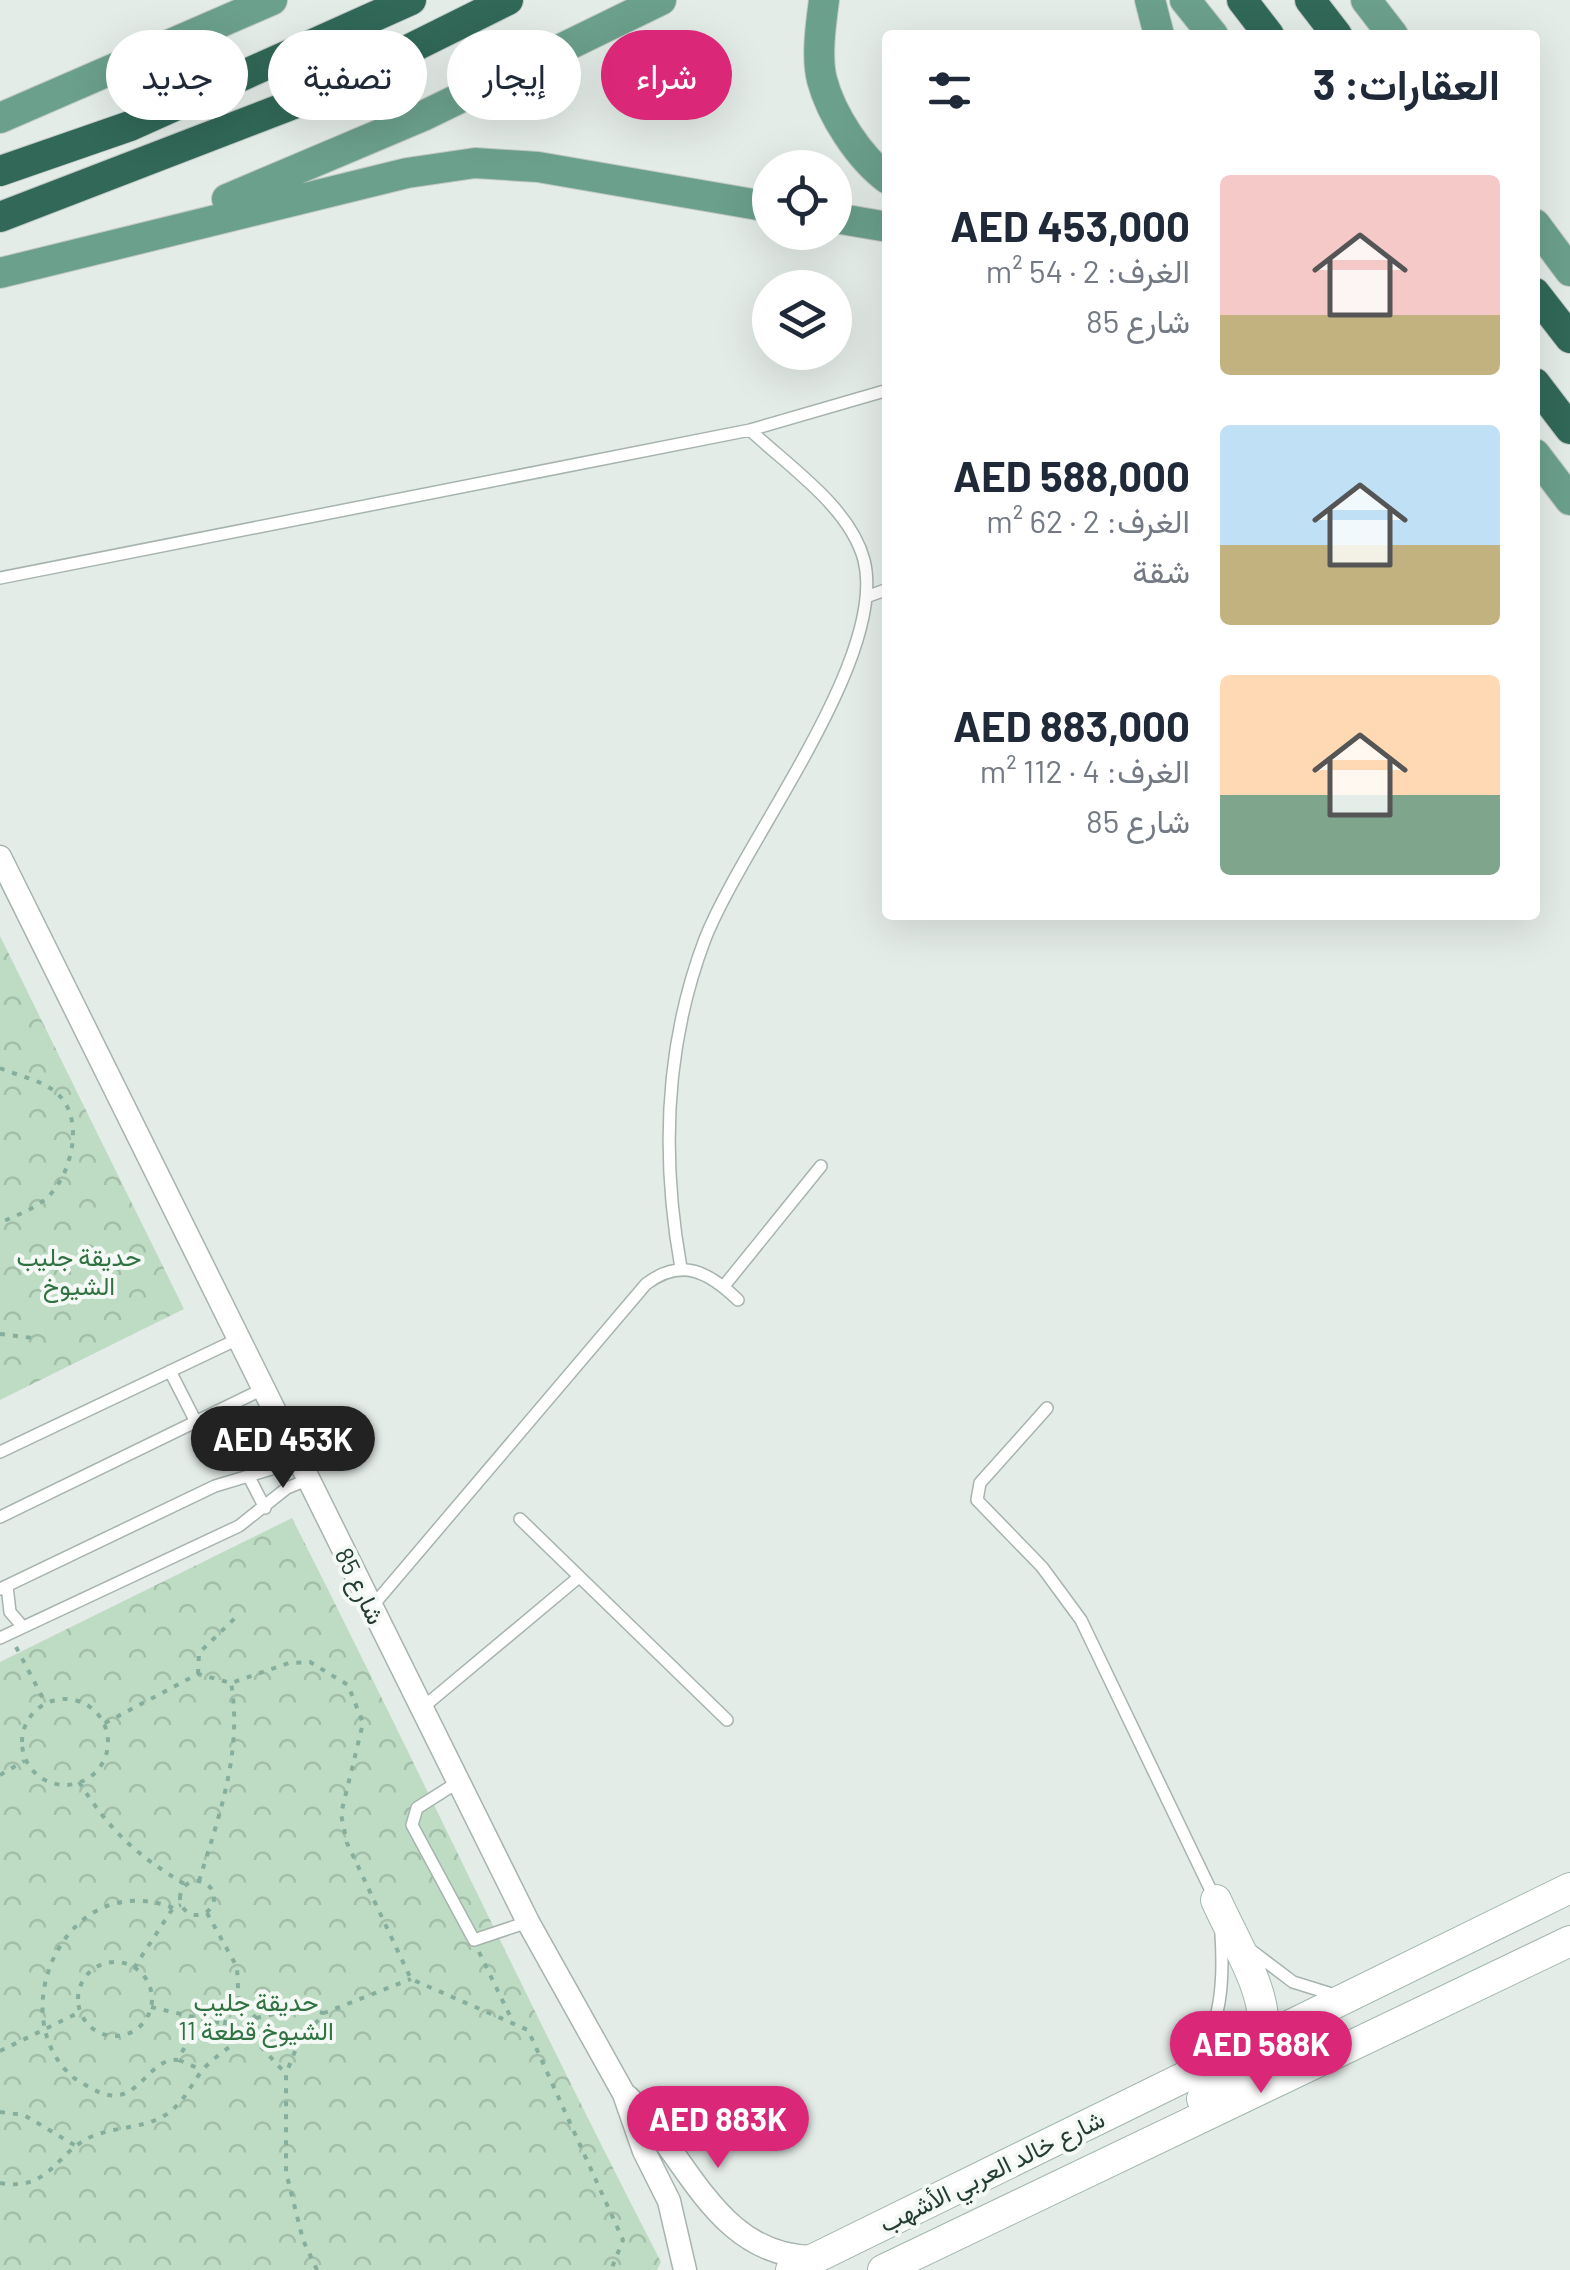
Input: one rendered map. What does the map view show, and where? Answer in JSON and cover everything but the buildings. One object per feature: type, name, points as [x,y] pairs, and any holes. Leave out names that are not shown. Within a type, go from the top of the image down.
[{"type":"highway","points":[[0,172],[130,126],[411,0]]},
{"type":"highway","points":[[0,218],[317,95],[508,0]]},
{"type":"highway","points":[[1242,0],[1265,30]]},
{"type":"highway","points":[[1310,0],[1332,30]]},
{"type":"highway","points":[[1540,299],[1570,338]]},
{"type":"highway","points":[[1540,389],[1570,428]]},
{"type":"main road","points":[[0,116],[228,0]]},
{"type":"main road","points":[[0,116],[272,0]]},
{"type":"main road","points":[[112,242],[357,145],[661,0]]},
{"type":"main road","points":[[824,0],[822,79],[844,128],[882,175]]},
{"type":"main road","points":[[1150,0],[1159,30]]},
{"type":"main road","points":[[1185,0],[1209,30]]},
{"type":"main road","points":[[1366,0],[1388,30]]},
{"type":"main road","points":[[0,274],[112,242],[407,173],[476,163],[538,167],[752,204]]},
{"type":"main road","points":[[852,221],[882,226]]},
{"type":"main road","points":[[1540,231],[1570,270]]},
{"type":"main road","points":[[1540,461],[1570,500]]},
{"type":"main road","points":[[1540,494],[1570,522]]},
{"type":"main road","name":"شارع خالد العربي الأشهب","points":[[805,2263],[1570,1888]]},
{"type":"main road","points":[[1050,2191],[1120,2140],[1220,2091],[1240,2074],[1265,2036],[1261,1997],[1216,1900]]},
{"type":"main road","name":"شارع خالد العربي الأشهب","points":[[883,2270],[1570,1941]]},
{"type":"street","name":"شارع 85","points":[[0,857],[528,1922],[624,2094],[644,2151],[674,2213],[685,2270]]},
{"type":"street","name":"شارع 85","points":[[624,2094],[665,2139],[711,2206],[747,2240],[805,2263]]},
{"type":"lane","points":[[0,578],[750,430],[882,392]]},
{"type":"lane","points":[[682,1268],[670,1204],[666,1138],[671,1072],[684,1006],[704,942],[731,880],[846,678],[860,639],[866,597],[864,562],[850,529],[750,430]]},
{"type":"lane","points":[[866,597],[882,590]]},
{"type":"lane","points":[[724,1286],[821,1166]]},
{"type":"lane","points":[[370,1608],[646,1284],[682,1268],[710,1275],[738,1300]]},
{"type":"lane","points":[[0,1452],[238,1339]]},
{"type":"lane","points":[[170,1371],[196,1422]]},
{"type":"lane","points":[[0,1517],[263,1389]]},
{"type":"lane","points":[[1047,1408],[980,1483],[977,1500],[1042,1567],[1081,1620],[1216,1900],[1247,1945],[1276,1972],[1311,1989],[1350,1996]]},
{"type":"lane","points":[[24,1627],[10,1612],[4,1588],[214,1486],[302,1470]]},
{"type":"lane","points":[[5,1636],[239,1526],[265,1508],[302,1470]]},
{"type":"lane","points":[[249,1477],[265,1508]]},
{"type":"lane","points":[[520,1519],[727,1720]]},
{"type":"lane","points":[[422,1709],[579,1577]]},
{"type":"lane","points":[[458,1782],[417,1808],[412,1825],[474,1940],[528,1922]]},
{"type":"lane","points":[[1185,2076],[1210,2038],[1216,2019],[1222,1977],[1216,1900]]},
{"type":"path","points":[[0,1068],[48,1085],[64,1100],[72,1120],[71,1151],[46,1199],[0,1222]]},
{"type":"path","points":[[0,1334],[33,1338]]},
{"type":"path","points":[[198,1674],[199,1654],[235,1618]]},
{"type":"path","points":[[5,1636],[46,1704]]},
{"type":"path","points":[[105,1722],[198,1674],[231,1683],[289,1663],[310,1662],[348,1685],[363,1723],[341,1814],[347,1843],[411,1979],[528,2030],[623,2240],[611,2270]]},
{"type":"path","points":[[198,1881],[234,1754],[236,1712],[231,1683]]},
{"type":"path","points":[[59,1698],[86,1703],[105,1722],[108,1750],[96,1774],[70,1786],[43,1781],[24,1761],[21,1734],[34,1710],[46,1704],[59,1698]]},
{"type":"path","points":[[0,1774],[24,1761]]},
{"type":"path","points":[[79,1782],[116,1835],[138,1856],[186,1885],[198,1881]]},
{"type":"path","points":[[181,1904],[197,1916],[206,1913],[214,1898],[212,1890],[198,1881]]},
{"type":"path","points":[[134,1968],[173,1908],[181,1904],[186,1885]]},
{"type":"path","points":[[74,1918],[89,1909],[123,1900],[173,1908]]},
{"type":"path","points":[[206,1913],[237,1967],[239,2009]]},
{"type":"path","points":[[124,1962],[144,1974],[154,1996],[151,2007],[148,2019],[130,2035],[106,2037],[86,2025],[77,2003],[82,1980],[100,1964],[124,1962]]},
{"type":"path","points":[[487,1971],[512,2020]]},
{"type":"path","points":[[317,2270],[304,2240],[286,2172],[286,2074],[297,2046],[324,2013],[411,1979]]},
{"type":"path","points":[[151,2007],[224,2024]]},
{"type":"path","points":[[239,2009],[256,2018],[297,2009],[324,2013]]},
{"type":"path","points":[[236,2041],[227,2035],[224,2024],[229,2014],[239,2009]]},
{"type":"path","points":[[0,2051],[80,2012]]},
{"type":"path","points":[[178,2060],[200,2018]]},
{"type":"path","points":[[252,2037],[256,2018]]},
{"type":"path","points":[[22,2023],[36,2050]]},
{"type":"path","points":[[252,2037],[286,2074]]},
{"type":"path","points":[[0,2184],[28,2183],[52,2173],[76,2146],[90,2137],[146,2125],[166,2114],[188,2096],[202,2070],[236,2041],[252,2037]]},
{"type":"path","points":[[56,2068],[110,2096],[128,2092],[159,2062],[178,2060],[202,2070]]},
{"type":"path","points":[[0,2112],[24,2115],[76,2146]]},
{"type":"green space","name":"حديقة جليب الشيوخ","points":[[0,936],[184,1309],[0,1400]]},
{"type":"green space","name":"حديقة جليب الشيوخ قطعة 11","points":[[292,1518],[661,2262],[657,2270],[0,2270],[0,1662]]}]
